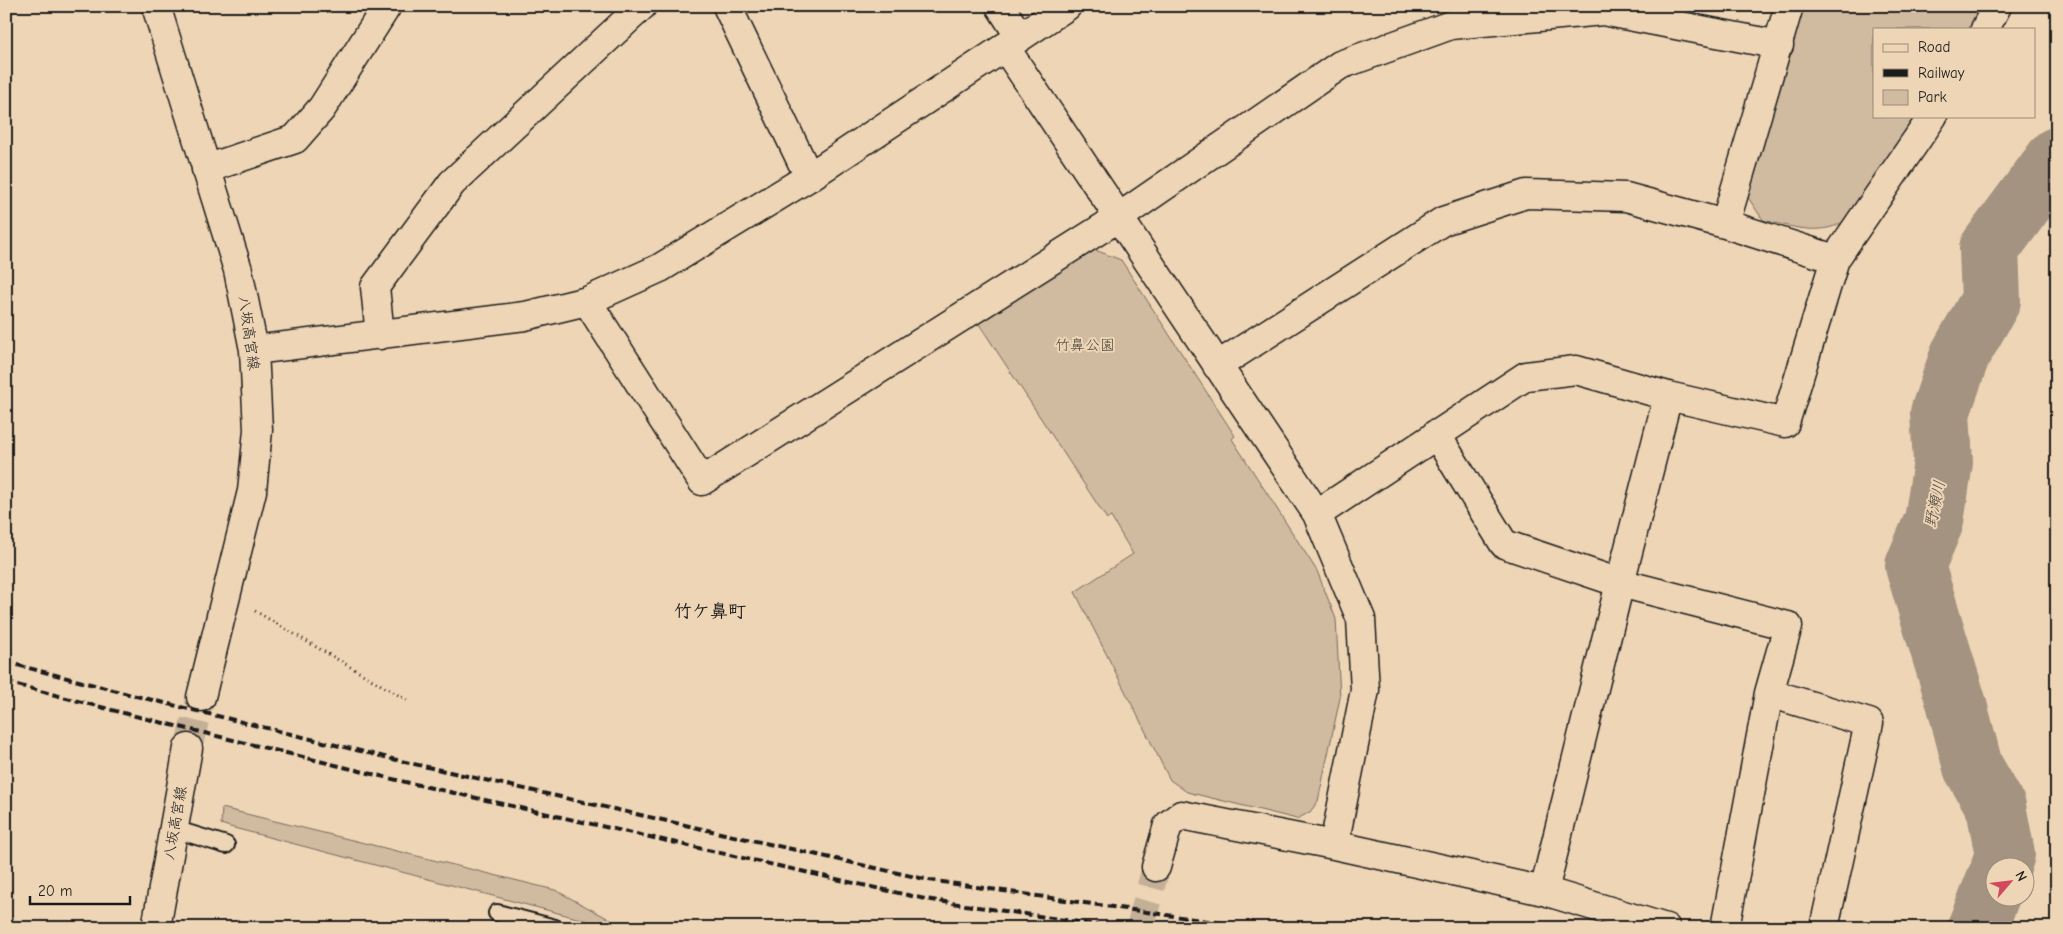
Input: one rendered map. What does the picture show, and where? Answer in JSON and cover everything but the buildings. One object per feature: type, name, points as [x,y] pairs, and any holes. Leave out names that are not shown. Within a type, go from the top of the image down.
[{"type":"street","name":"八坂高宮線","points":[[156,6],[238,270],[254,350],[258,430],[252,491],[201,697]]},
{"type":"street","points":[[206,169],[295,140],[322,108],[387,6]]},
{"type":"street","points":[[380,335],[375,288],[452,182],[642,6]]},
{"type":"street","points":[[727,6],[809,177]]},
{"type":"street","points":[[1000,6],[1012,42],[1118,218],[1317,514],[1361,619],[1365,690],[1334,845]]},
{"type":"street","points":[[254,350],[525,316],[587,301],[660,268],[809,177],[1067,6]]},
{"type":"street","points":[[1725,224],[1789,6]]},
{"type":"street","points":[[1986,28],[1997,6]]},
{"type":"street","points":[[587,301],[702,481],[1118,218],[1340,65],[1451,25],[1603,11],[1779,45]]},
{"type":"street","points":[[1317,514],[1526,376],[1576,370],[1668,396],[1785,423],[1835,259],[1932,118]]},
{"type":"street","points":[[1217,366],[1443,221],[1526,194],[1626,197],[1725,224],[1835,259]]},
{"type":"street","points":[[1544,891],[1668,396]]},
{"type":"street","points":[[1436,434],[1504,544],[1620,583],[1788,626],[1769,692],[1725,928]]},
{"type":"street","points":[[1769,692],[1869,723],[1824,928]]},
{"type":"street","name":"八坂高宮線","points":[[156,928],[188,748]]},
{"type":"street","points":[[1156,867],[1168,825],[1180,815],[1334,845],[1544,891],[1666,928]]},
{"type":"lane","points":[[174,829],[226,844]]},
{"type":"lane","points":[[496,913],[555,928]]},
{"type":"path","points":[[226,595],[410,702]]},
{"type":"green space","points":[[1803,6],[1981,6],[1970,28],[1873,28],[1873,118],[1918,118],[1845,221],[1825,228],[1805,229],[1763,220],[1747,196]]},
{"type":"green space","name":"竹鼻公園","points":[[1090,248],[1121,260],[1235,436],[1232,439],[1317,571],[1336,619],[1340,698],[1318,801],[1310,812],[1297,819],[1187,792],[1170,780],[1075,592],[1133,554],[1111,517],[1107,519],[977,321]]},
{"type":"green space","points":[[222,808],[555,890],[626,928],[615,928],[230,827],[221,824]]},
{"type":"waterway","name":"野瀬川","points":[[2004,856],[1996,807],[1973,767],[1957,705],[1915,566],[1934,521],[1943,462],[1940,413],[1960,355],[1991,300],[1989,249],[2057,157]]},
{"type":"waterway","name":"野瀬川","points":[[1977,928],[1986,905]]},
{"type":"tunnel","points":[[188,748],[201,697]]},
{"type":"tunnel","points":[[1140,928],[1156,867]]},
{"type":"railway","points":[[6,662],[405,762],[929,880],[1255,928]]},
{"type":"railway","points":[[6,682],[131,715],[401,781],[925,899],[1118,928]]},
{"type":"district","name":"竹ケ鼻町","points":[[710,611]]}]
